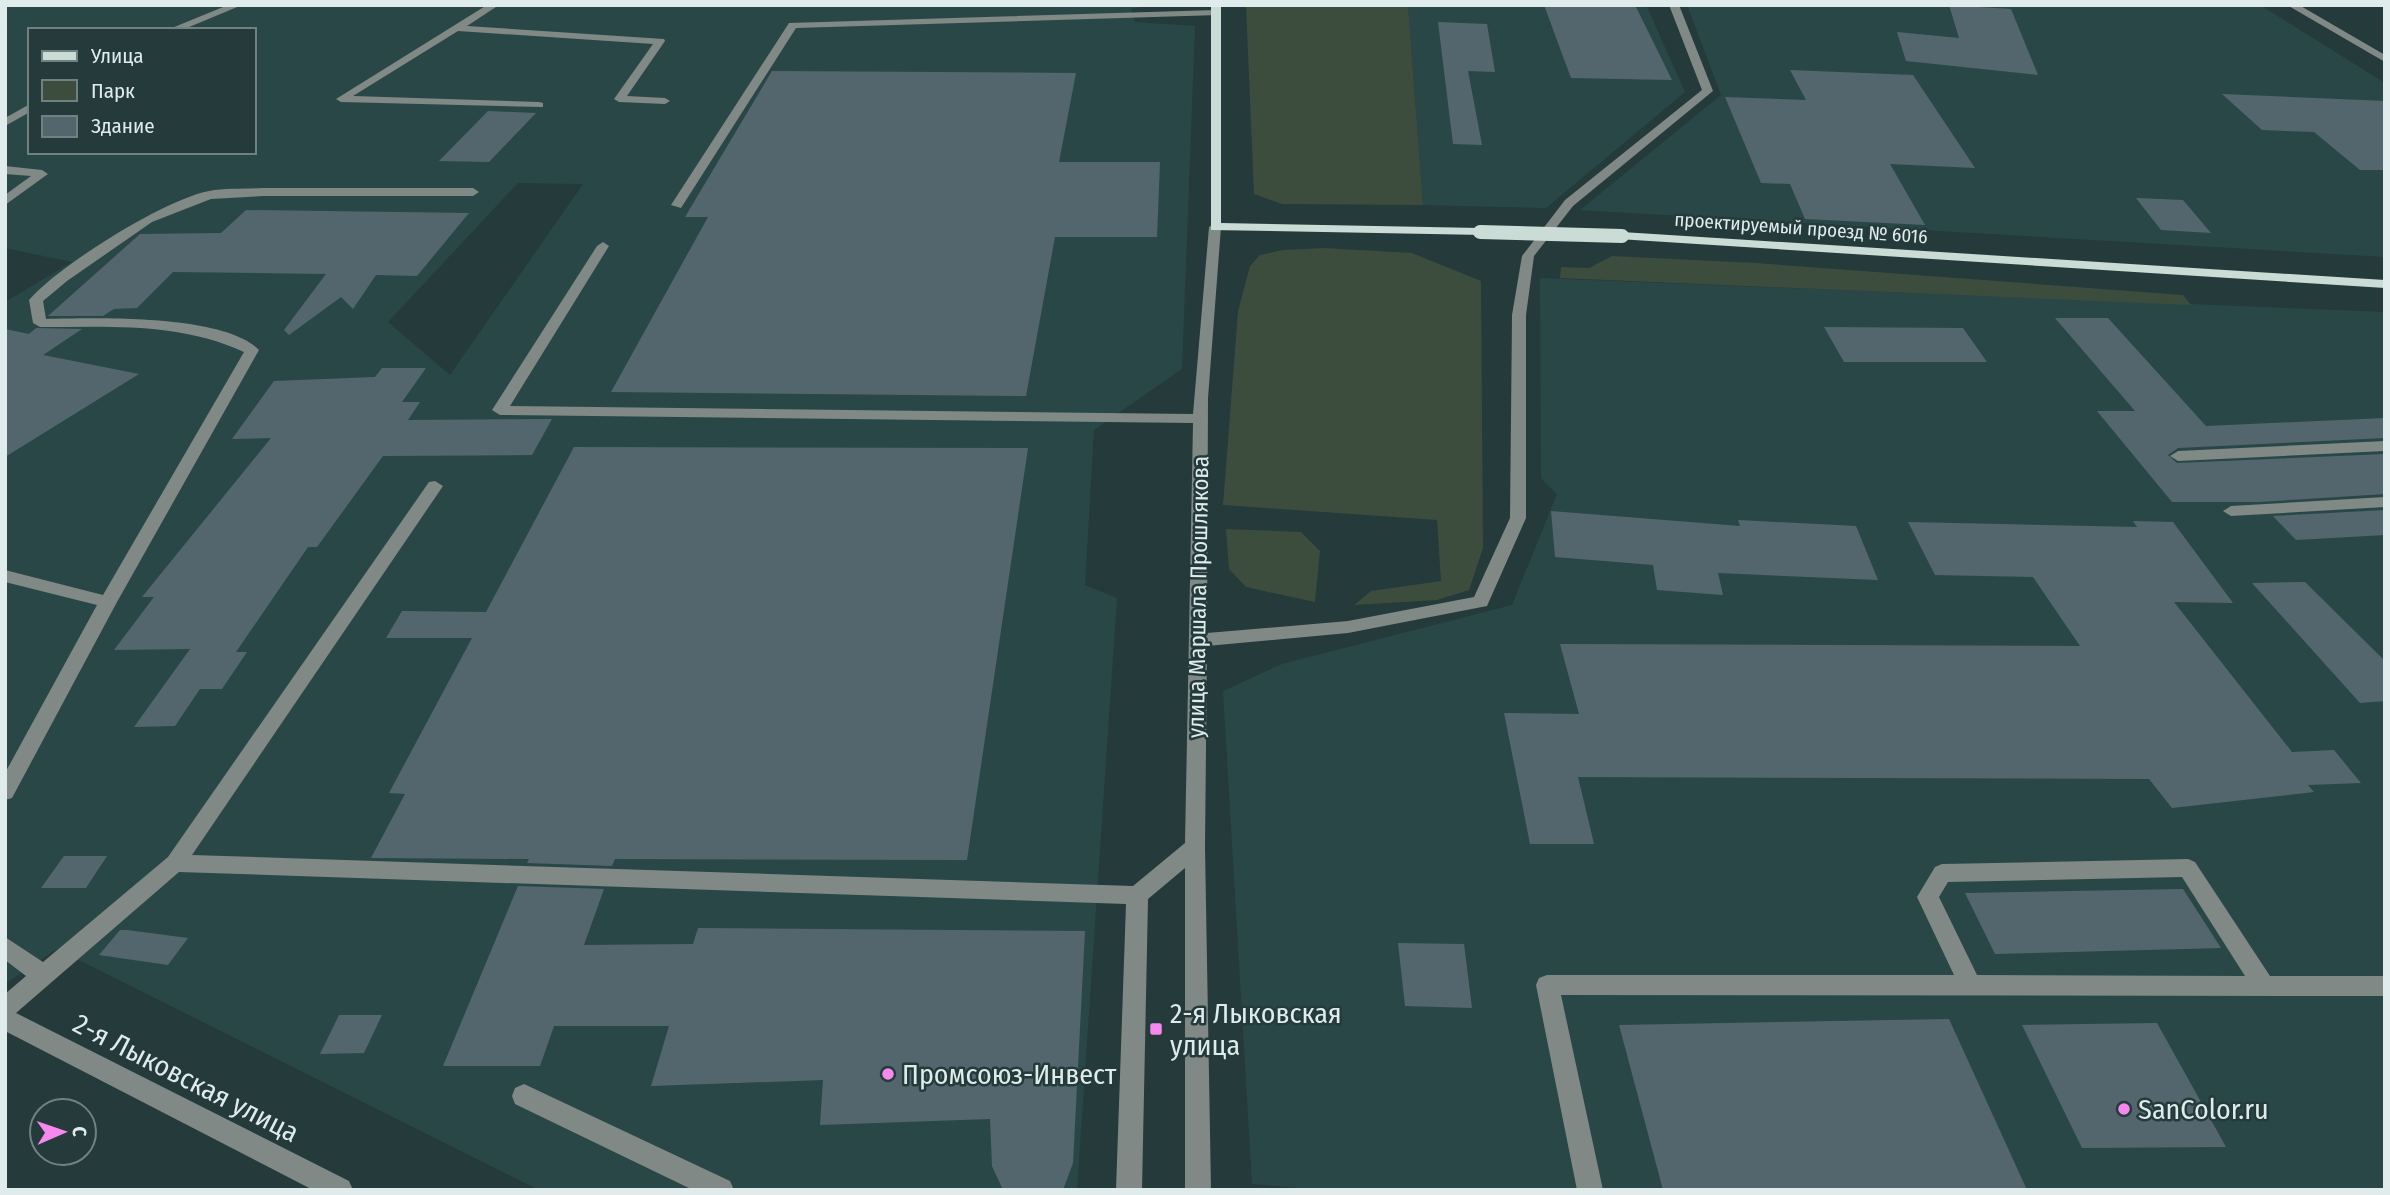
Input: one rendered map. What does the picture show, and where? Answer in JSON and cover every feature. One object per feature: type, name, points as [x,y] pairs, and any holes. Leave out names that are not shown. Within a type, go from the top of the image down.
[{"type":"main road","name":"улица Маршала Прошлякова","points":[[1214,227],[1216,9]]},
{"type":"main road","name":"проектируемый проезд № 6016","points":[[1214,227],[1622,236],[2385,284]]},
{"type":"street","points":[[178,28],[237,5]]},
{"type":"street","points":[[494,5],[341,99],[539,105]]},
{"type":"street","points":[[1198,640],[1348,627],[1481,603],[1518,518],[1519,315],[1528,256],[1569,203],[1708,92],[1674,5]]},
{"type":"street","points":[[2292,5],[2385,59]]},
{"type":"street","points":[[677,205],[793,25],[1216,9]]},
{"type":"street","points":[[456,28],[660,41],[619,99],[665,101]]},
{"type":"street","points":[[5,123],[28,108]]},
{"type":"street","points":[[5,170],[42,174],[5,201]]},
{"type":"street","points":[[5,792],[108,602],[251,350],[225,335],[138,323],[40,323],[36,300],[62,278],[148,219],[208,195],[262,192],[473,192]]},
{"type":"street","name":"улица Маршала Прошлякова","points":[[1198,1190],[1195,847],[1201,419],[1214,227]]},
{"type":"street","points":[[603,246],[500,410],[1201,419]]},
{"type":"street","points":[[2178,456],[2385,446]]},
{"type":"street","points":[[5,1008],[175,863],[435,486]]},
{"type":"street","points":[[2231,511],[2385,502]]},
{"type":"street","points":[[5,576],[108,602]]},
{"type":"street","points":[[175,863],[1137,895],[1195,847]]},
{"type":"street","points":[[1971,986],[1928,897],[1942,873],[2188,868],[2264,986]]},
{"type":"street","points":[[1129,1190],[1137,895]]},
{"type":"street","points":[[5,947],[43,975]]},
{"type":"street","points":[[1590,1190],[1548,985],[2385,986]]},
{"type":"street","name":"2-я Лыковская улица","points":[[5,1019],[340,1190]]},
{"type":"street","points":[[524,1096],[721,1190]]},
{"type":"shaded area","points":[[5,5],[1151,5],[1131,9],[1135,22],[1195,26],[1182,369],[1094,430],[1085,585],[1117,598],[1077,1190],[539,1190],[57,949],[5,984],[5,302],[72,262],[5,248]],"holes":[[[518,183],[583,184],[450,375],[388,322]]]},
{"type":"shaded area","points":[[1408,5],[1646,5],[1685,92],[1546,208],[1423,205]]},
{"type":"shaded area","points":[[1687,5],[2260,5],[2385,83],[2385,257],[1580,210],[1721,95]]},
{"type":"shaded area","points":[[1540,278],[2385,312],[2385,1190],[1319,1190],[1252,1184],[1223,691],[1282,664],[1512,605],[1557,494],[1541,478]]},
{"type":"green space","points":[[1246,5],[1408,5],[1423,205],[1282,204],[1254,194]]},
{"type":"green space","points":[[1325,248],[1412,253],[1481,281],[1483,548],[1469,590],[1437,600],[1354,605],[1371,591],[1441,581],[1437,520],[1223,505],[1238,311],[1250,266],[1260,255],[1283,250]]},
{"type":"green space","points":[[1612,256],[1756,263],[2183,295],[2191,305],[1560,278],[1561,267],[1589,268]]},
{"type":"green space","points":[[1226,529],[1301,532],[1320,551],[1315,602],[1246,587],[1229,569]]},
{"type":"building","points":[[1544,5],[1635,5],[1672,80],[1571,78]]},
{"type":"building","points":[[1949,5],[2011,9],[2038,75],[1906,61],[1897,32],[1959,38]]},
{"type":"building","points":[[1438,22],[1487,24],[1495,72],[1468,71],[1482,145],[1453,144]]},
{"type":"building","points":[[1790,70],[1913,75],[1975,168],[1890,164],[1925,225],[1805,219],[1790,184],[1761,183],[1725,97],[1806,100]]},
{"type":"building","points":[[772,71],[1076,73],[1059,162],[1160,162],[1157,237],[1055,237],[1026,396],[611,392],[708,217],[685,217]]},
{"type":"building","points":[[2222,94],[2385,101],[2385,170],[2360,170],[2314,132],[2262,130]]},
{"type":"building","points":[[488,111],[536,113],[489,162],[439,161]]},
{"type":"building","points":[[2136,198],[2183,200],[2211,233],[2161,230]]},
{"type":"building","points":[[246,210],[469,213],[417,276],[376,275],[353,309],[341,297],[289,335],[284,330],[326,274],[173,272],[137,308],[114,309],[103,316],[48,316],[140,234],[221,233]]},
{"type":"building","points":[[2055,318],[2108,318],[2206,426],[2385,418],[2385,438],[2178,448],[2168,455],[2177,463],[2385,454],[2385,494],[2259,502],[2172,502],[2097,411],[2135,411]]},
{"type":"building","points":[[1824,327],[1963,328],[1987,362],[1844,362]]},
{"type":"building","points":[[36,328],[82,329],[43,355],[139,374],[5,457],[5,329],[29,334]]},
{"type":"building","points":[[382,368],[426,368],[402,402],[420,402],[408,420],[552,419],[532,455],[383,456],[317,547],[308,547],[236,652],[247,652],[222,689],[200,689],[175,726],[134,727],[190,649],[114,650],[154,597],[142,597],[271,438],[232,439],[274,381],[375,377]]},
{"type":"building","points":[[574,447],[1028,448],[967,860],[615,859],[612,866],[527,863],[529,859],[371,858],[405,794],[389,793],[472,638],[386,638],[402,611],[486,612]]},
{"type":"building","points":[[2385,510],[2385,535],[2296,540],[2273,516]]},
{"type":"building","points":[[1551,511],[1740,526],[1738,520],[1856,526],[1878,580],[1718,573],[1723,595],[1657,590],[1653,565],[1555,557]]},
{"type":"building","points":[[2133,521],[2173,522],[2233,603],[2174,602],[2292,752],[2334,750],[2361,783],[2308,785],[2314,792],[2172,808],[2149,779],[1578,777],[1594,844],[1530,844],[1504,713],[1579,714],[1560,644],[2080,646],[2033,577],[1935,575],[1908,522],[2137,527]]},
{"type":"building","points":[[2305,582],[2385,661],[2385,701],[2360,703],[2252,583]]},
{"type":"building","points":[[64,856],[107,856],[86,888],[41,888]]},
{"type":"building","points":[[518,886],[604,889],[584,945],[693,944],[698,928],[1085,931],[1073,1163],[1063,1190],[1003,1190],[992,1166],[990,1119],[820,1125],[823,1080],[651,1086],[669,1026],[554,1026],[540,1066],[443,1066]]},
{"type":"building","points":[[2183,889],[2221,948],[1995,954],[1965,893]]},
{"type":"building","points":[[120,930],[188,938],[168,965],[99,955]]},
{"type":"building","points":[[1398,943],[1464,944],[1472,1008],[1405,1006]]},
{"type":"building","points":[[339,1015],[382,1015],[364,1053],[320,1054]]},
{"type":"building","points":[[1949,1019],[2027,1190],[1663,1190],[1619,1025]]},
{"type":"building","points":[[2157,1023],[2226,1147],[2082,1148],[2022,1025]]},
{"type":"place","name":"2-я Лыковская улица","points":[[1156,1029]]},
{"type":"place","name":"Промсоюз-Инвест","points":[[888,1074]]},
{"type":"place","name":"SanColor.ru","points":[[2124,1109]]}]
